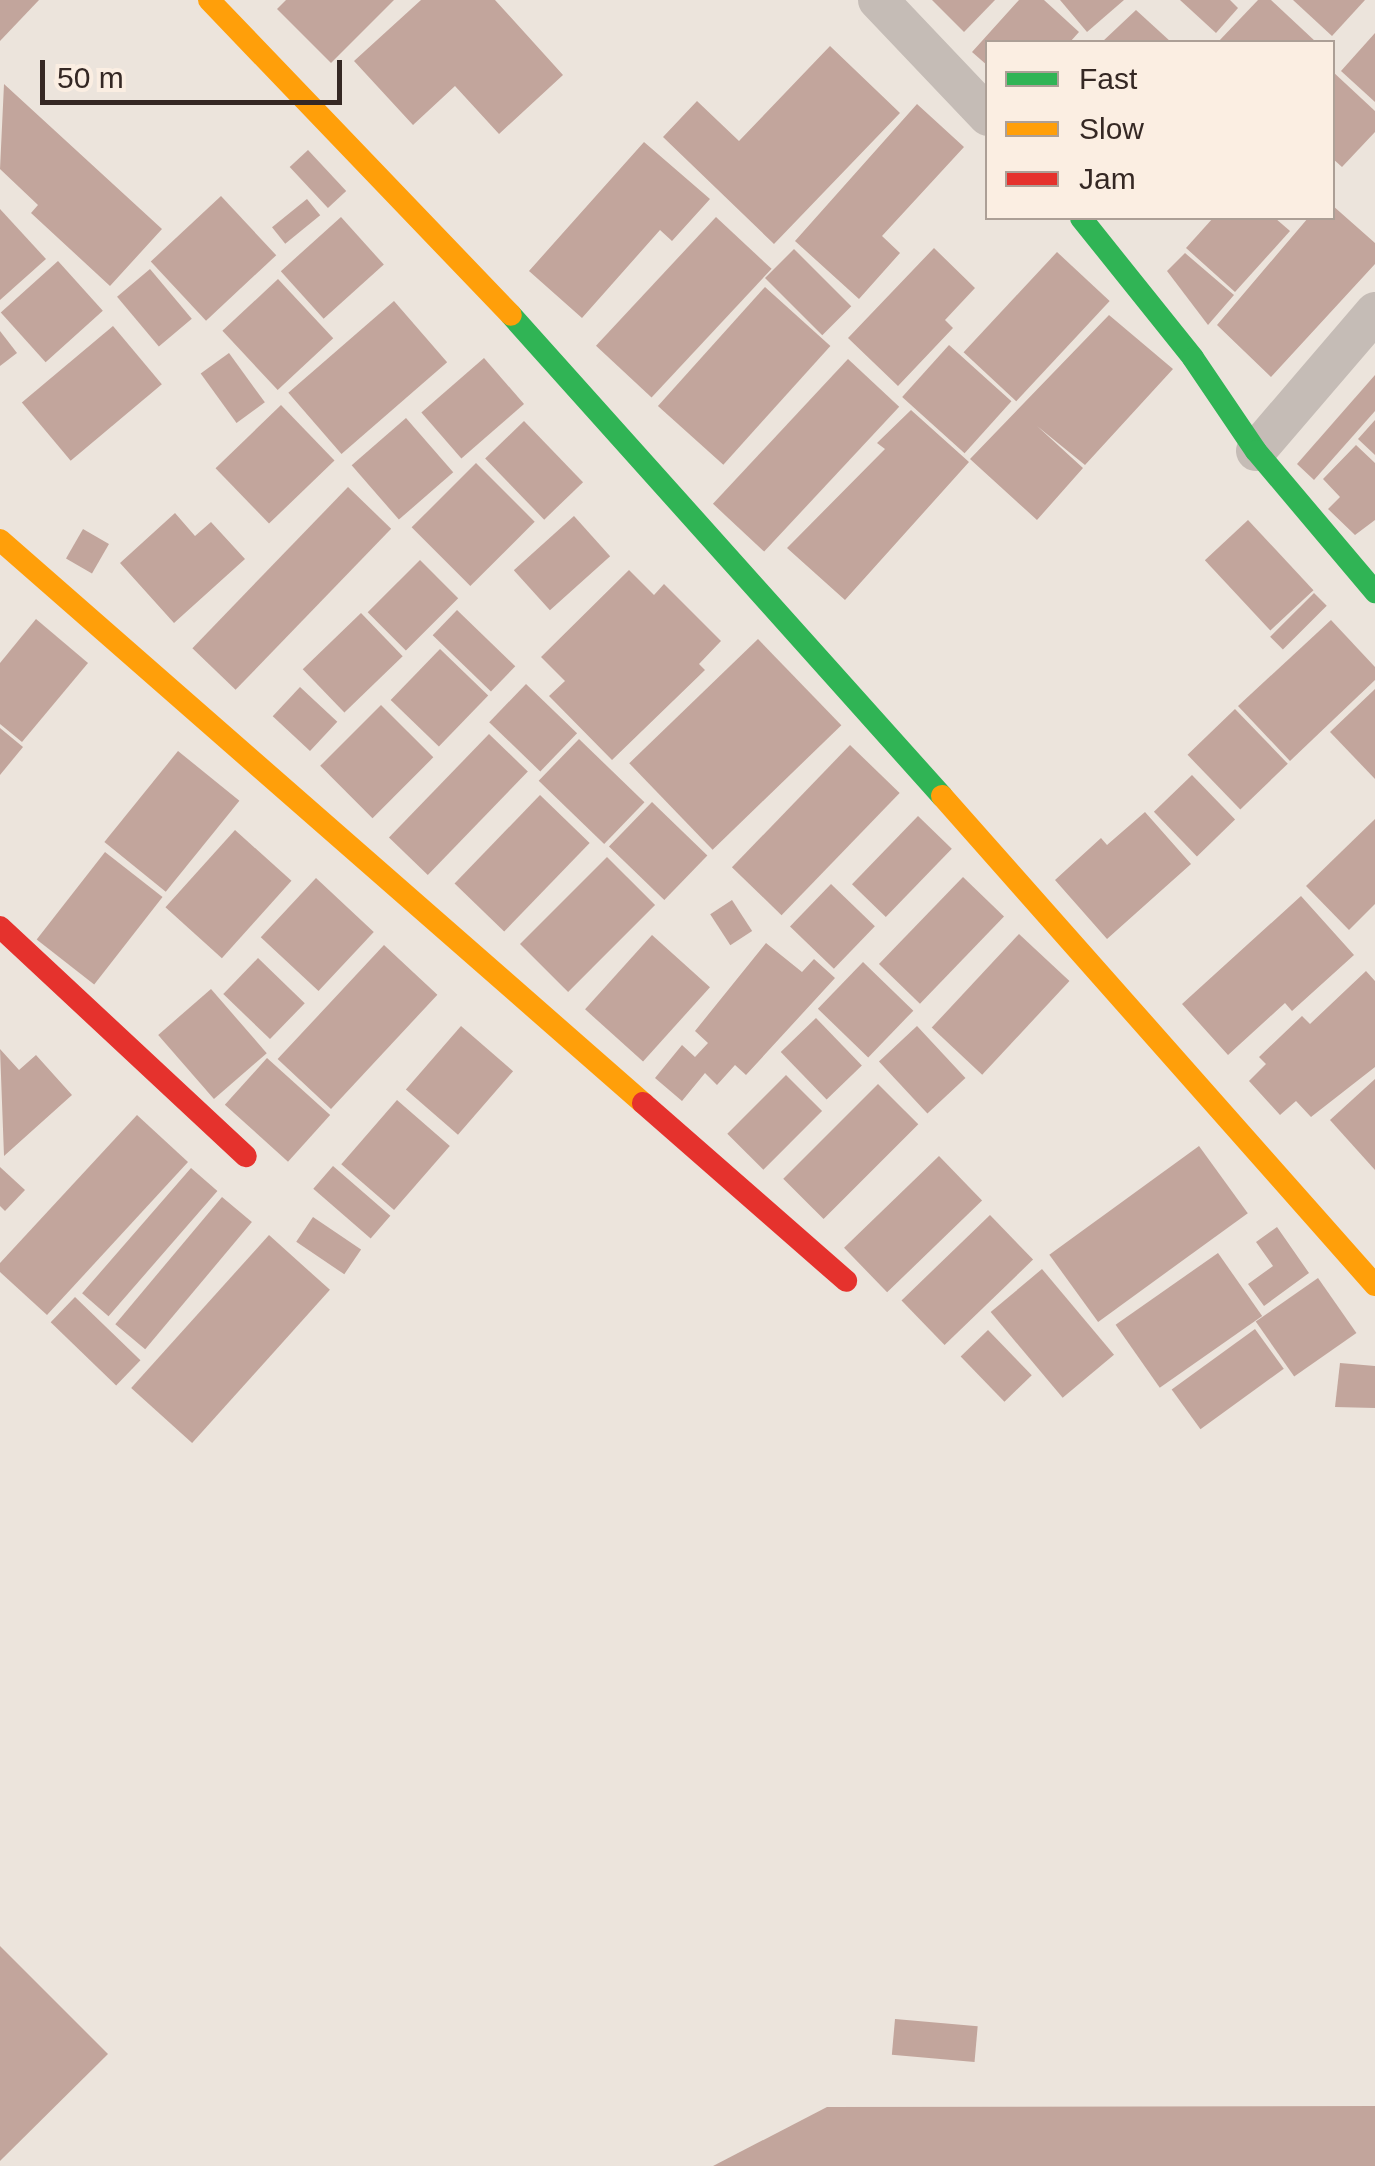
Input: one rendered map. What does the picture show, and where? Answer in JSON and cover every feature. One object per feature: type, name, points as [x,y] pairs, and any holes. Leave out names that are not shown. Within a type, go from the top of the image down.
[{"type":"street","points":[[209,0],[571,378],[1375,1285]]},
{"type":"street","points":[[878,0],[985,113]]},
{"type":"street","points":[[1082,220],[1193,358],[1256,451],[1375,592]]},
{"type":"street","points":[[1256,451],[1375,312]]},
{"type":"street","points":[[0,540],[846,1282]]},
{"type":"street","points":[[0,927],[246,1156]]},
{"type":"building","points":[[0,0],[39,0],[0,41]]},
{"type":"building","points":[[286,0],[394,0],[331,63],[277,9]]},
{"type":"building","points":[[421,0],[495,0],[563,75],[499,134],[455,86],[413,125],[354,61]]},
{"type":"building","points":[[932,0],[995,0],[964,32]]},
{"type":"building","points":[[1019,0],[1044,0],[1079,32],[1072,40],[985,40],[985,63],[972,52]]},
{"type":"building","points":[[1060,0],[1124,0],[1087,32]]},
{"type":"building","points":[[1180,0],[1230,0],[1238,8],[1216,33]]},
{"type":"building","points":[[1258,0],[1271,0],[1314,40],[1220,40]]},
{"type":"building","points":[[1293,0],[1365,0],[1332,36]]},
{"type":"building","points":[[1136,10],[1169,40],[1104,40]]},
{"type":"building","points":[[1375,33],[1375,102],[1341,71]]},
{"type":"building","points":[[830,46],[900,113],[774,244],[663,137],[697,101],[739,141]]},
{"type":"building","points":[[1335,74],[1375,111],[1375,132],[1342,167],[1335,161]]},
{"type":"building","points":[[4,84],[162,229],[110,286],[31,213],[38,205],[0,169]]},
{"type":"building","points":[[917,104],[964,147],[882,236],[900,253],[859,299],[795,241]]},
{"type":"building","points":[[644,142],[710,199],[672,241],[660,230],[582,318],[529,271]]},
{"type":"building","points":[[308,150],[346,191],[328,208],[290,167]]},
{"type":"building","points":[[221,196],[276,255],[206,321],[151,261]]},
{"type":"building","points":[[307,199],[320,215],[285,244],[272,227]]},
{"type":"building","points":[[1335,208],[1375,243],[1375,264],[1271,377],[1217,325],[1306,220],[1335,220]]},
{"type":"building","points":[[0,209],[46,259],[0,300]]},
{"type":"building","points":[[341,217],[384,265],[324,319],[281,271]]},
{"type":"building","points":[[716,217],[772,269],[652,398],[596,346]]},
{"type":"building","points":[[1211,220],[1277,220],[1290,231],[1235,292],[1186,248]]},
{"type":"building","points":[[934,248],[975,288],[945,320],[953,328],[898,386],[848,338]]},
{"type":"building","points":[[794,249],[851,306],[822,335],[765,278]]},
{"type":"building","points":[[1057,252],[1110,301],[1016,401],[964,352]]},
{"type":"building","points":[[1185,253],[1234,295],[1208,325],[1167,271]]},
{"type":"building","points":[[58,261],[103,311],[46,362],[1,313]]},
{"type":"building","points":[[150,269],[192,319],[159,346],[117,297]]},
{"type":"building","points":[[278,279],[333,338],[278,390],[222,331]]},
{"type":"building","points":[[765,287],[830,346],[723,465],[658,406]]},
{"type":"building","points":[[394,301],[447,362],[341,454],[288,393]]},
{"type":"building","points":[[1109,315],[1173,369],[1085,465],[1037,426],[1083,468],[1037,520],[970,459]]},
{"type":"building","points":[[113,326],[162,384],[71,461],[22,402]]},
{"type":"building","points":[[0,331],[17,353],[0,366]]},
{"type":"building","points":[[949,345],[1011,401],[965,453],[902,397]]},
{"type":"building","points":[[229,353],[265,402],[237,423],[201,374]]},
{"type":"building","points":[[484,358],[524,404],[461,458],[421,412]]},
{"type":"building","points":[[848,359],[899,407],[764,552],[713,504]]},
{"type":"building","points":[[1375,375],[1375,411],[1314,480],[1297,464]]},
{"type":"building","points":[[281,405],[334,460],[269,524],[216,468]]},
{"type":"building","points":[[911,410],[969,462],[845,600],[787,548],[885,449],[877,443]]},
{"type":"building","points":[[406,418],[453,472],[399,520],[352,465]]},
{"type":"building","points":[[1375,420],[1375,455],[1358,439]]},
{"type":"building","points":[[524,421],[583,482],[544,520],[485,459]]},
{"type":"building","points":[[1356,445],[1375,463],[1375,520],[1355,535],[1328,509],[1340,497],[1323,479]]},
{"type":"building","points":[[476,463],[535,522],[470,586],[412,527]]},
{"type":"building","points":[[348,487],[391,529],[236,690],[192,648]]},
{"type":"building","points":[[175,513],[195,536],[211,522],[245,559],[174,623],[120,563]]},
{"type":"building","points":[[574,516],[610,556],[550,610],[514,570]]},
{"type":"building","points":[[1248,520],[1313,590],[1270,630],[1205,560]]},
{"type":"building","points":[[83,529],[109,544],[92,573],[66,558]]},
{"type":"building","points":[[420,560],[458,598],[406,651],[368,612]]},
{"type":"building","points":[[629,570],[654,595],[664,584],[721,641],[699,664],[705,670],[612,760],[549,696],[565,681],[541,657]]},
{"type":"building","points":[[1314,593],[1327,606],[1283,650],[1270,637]]},
{"type":"building","points":[[457,610],[515,666],[491,691],[433,635]]},
{"type":"building","points":[[361,613],[403,656],[344,712],[303,669]]},
{"type":"building","points":[[36,619],[88,663],[22,742],[0,724],[0,663]]},
{"type":"building","points":[[1331,620],[1375,667],[1375,680],[1290,761],[1238,706]]},
{"type":"building","points":[[758,639],[841,725],[713,850],[629,763]]},
{"type":"building","points":[[440,649],[488,696],[439,747],[391,700]]},
{"type":"building","points":[[526,684],[577,733],[540,771],[489,722]]},
{"type":"building","points":[[300,687],[337,722],[310,751],[273,716]]},
{"type":"building","points":[[1375,689],[1375,779],[1330,732]]},
{"type":"building","points":[[381,705],[433,757],[373,818],[320,766]]},
{"type":"building","points":[[1235,709],[1288,764],[1240,810],[1188,755]]},
{"type":"building","points":[[0,728],[23,747],[0,775]]},
{"type":"building","points":[[489,734],[528,772],[428,875],[389,838]]},
{"type":"building","points":[[579,739],[644,802],[604,844],[539,781]]},
{"type":"building","points":[[850,745],[900,793],[782,915],[732,867]]},
{"type":"building","points":[[178,751],[239,801],[166,892],[104,842]]},
{"type":"building","points":[[1192,775],[1235,820],[1197,856],[1154,812]]},
{"type":"building","points":[[540,795],[590,843],[504,931],[455,883]]},
{"type":"building","points":[[652,802],[707,855],[664,900],[609,847]]},
{"type":"building","points":[[1145,812],[1191,864],[1107,939],[1055,880],[1101,838],[1107,845]]},
{"type":"building","points":[[918,816],[952,849],[886,917],[852,884]]},
{"type":"building","points":[[1375,819],[1375,904],[1349,930],[1306,886]]},
{"type":"building","points":[[235,830],[291,881],[222,958],[165,907]]},
{"type":"building","points":[[105,852],[163,897],[94,984],[37,939]]},
{"type":"building","points":[[607,857],[655,905],[568,992],[520,944]]},
{"type":"building","points":[[963,877],[1004,917],[920,1004],[879,964]]},
{"type":"building","points":[[316,878],[374,932],[319,991],[261,937]]},
{"type":"building","points":[[831,884],[875,926],[834,969],[790,926]]},
{"type":"building","points":[[1301,896],[1354,955],[1292,1011],[1285,1003],[1228,1055],[1182,1004]]},
{"type":"building","points":[[732,900],[752,931],[730,945],[710,914]]},
{"type":"building","points":[[1019,934],[1069,981],[982,1075],[932,1028]]},
{"type":"building","points":[[652,935],[710,987],[643,1062],[585,1009]]},
{"type":"building","points":[[766,943],[802,972],[814,959],[835,978],[746,1075],[735,1065],[717,1085],[705,1073],[682,1101],[655,1078],[682,1045],[695,1057],[708,1043],[695,1031]]},
{"type":"building","points":[[384,945],[437,995],[331,1109],[278,1059]]},
{"type":"building","points":[[258,958],[305,1003],[270,1039],[223,994]]},
{"type":"building","points":[[863,962],[913,1011],[868,1057],[818,1009]]},
{"type":"building","points":[[1366,971],[1375,981],[1375,1067],[1311,1117],[1296,1101],[1280,1115],[1249,1081],[1266,1064],[1259,1057],[1302,1016],[1310,1024]]},
{"type":"building","points":[[211,989],[267,1053],[214,1099],[158,1035]]},
{"type":"building","points":[[816,1018],[862,1065],[827,1100],[781,1052]]},
{"type":"building","points":[[461,1026],[513,1071],[458,1135],[406,1089]]},
{"type":"building","points":[[917,1026],[965,1078],[927,1113],[879,1061]]},
{"type":"building","points":[[0,1049],[19,1070],[36,1055],[72,1095],[4,1156]]},
{"type":"building","points":[[267,1058],[330,1115],[288,1162],[225,1105]]},
{"type":"building","points":[[786,1075],[822,1111],[763,1170],[727,1134]]},
{"type":"building","points":[[1375,1079],[1375,1170],[1330,1120]]},
{"type":"building","points":[[878,1084],[918,1124],[824,1219],[783,1179]]},
{"type":"building","points":[[397,1100],[450,1146],[394,1210],[341,1164]]},
{"type":"building","points":[[137,1115],[188,1162],[47,1315],[0,1272],[0,1263]]},
{"type":"building","points":[[1199,1146],[1248,1213],[1098,1322],[1049,1255]]},
{"type":"building","points":[[939,1156],[982,1201],[887,1292],[844,1248]]},
{"type":"building","points":[[333,1166],[390,1216],[371,1239],[313,1189]]},
{"type":"building","points":[[0,1167],[25,1190],[5,1211],[0,1206]]},
{"type":"building","points":[[191,1168],[217,1191],[109,1316],[82,1293]]},
{"type":"building","points":[[222,1197],[252,1222],[145,1349],[115,1324]]},
{"type":"building","points":[[990,1215],[1033,1260],[945,1345],[902,1300]]},
{"type":"building","points":[[313,1217],[361,1249],[344,1274],[296,1242]]},
{"type":"building","points":[[1277,1227],[1309,1273],[1264,1306],[1248,1284],[1273,1266],[1256,1242]]},
{"type":"building","points":[[269,1235],[330,1290],[192,1443],[131,1388]]},
{"type":"building","points":[[1218,1253],[1262,1316],[1160,1388],[1116,1325]]},
{"type":"building","points":[[1042,1269],[1114,1355],[1063,1398],[991,1312]]},
{"type":"building","points":[[1318,1278],[1356,1333],[1294,1376],[1256,1322]]},
{"type":"building","points":[[75,1297],[140,1360],[116,1385],[51,1322]]},
{"type":"building","points":[[1255,1329],[1284,1369],[1200,1429],[1172,1390]]},
{"type":"building","points":[[988,1330],[1032,1375],[1004,1402],[961,1356]]},
{"type":"building","points":[[1340,1363],[1375,1366],[1375,1408],[1335,1407]]},
{"type":"building","points":[[0,1946],[108,2054],[0,2161]]},
{"type":"building","points":[[895,2019],[978,2026],[975,2062],[892,2055]]},
{"type":"building","points":[[1375,2106],[1375,2166],[713,2166],[827,2107]]},
{"type":"traffic: fast","points":[[1083,220],[1193,358],[1256,451],[1375,592]]},
{"type":"traffic: fast","points":[[511,315],[942,796]]},
{"type":"traffic: slow","points":[[209,0],[511,315]]},
{"type":"traffic: slow","points":[[0,540],[643,1103]]},
{"type":"traffic: slow","points":[[942,796],[1375,1285]]},
{"type":"traffic: jam","points":[[0,927],[246,1156]]},
{"type":"traffic: jam","points":[[643,1103],[846,1281]]}]
